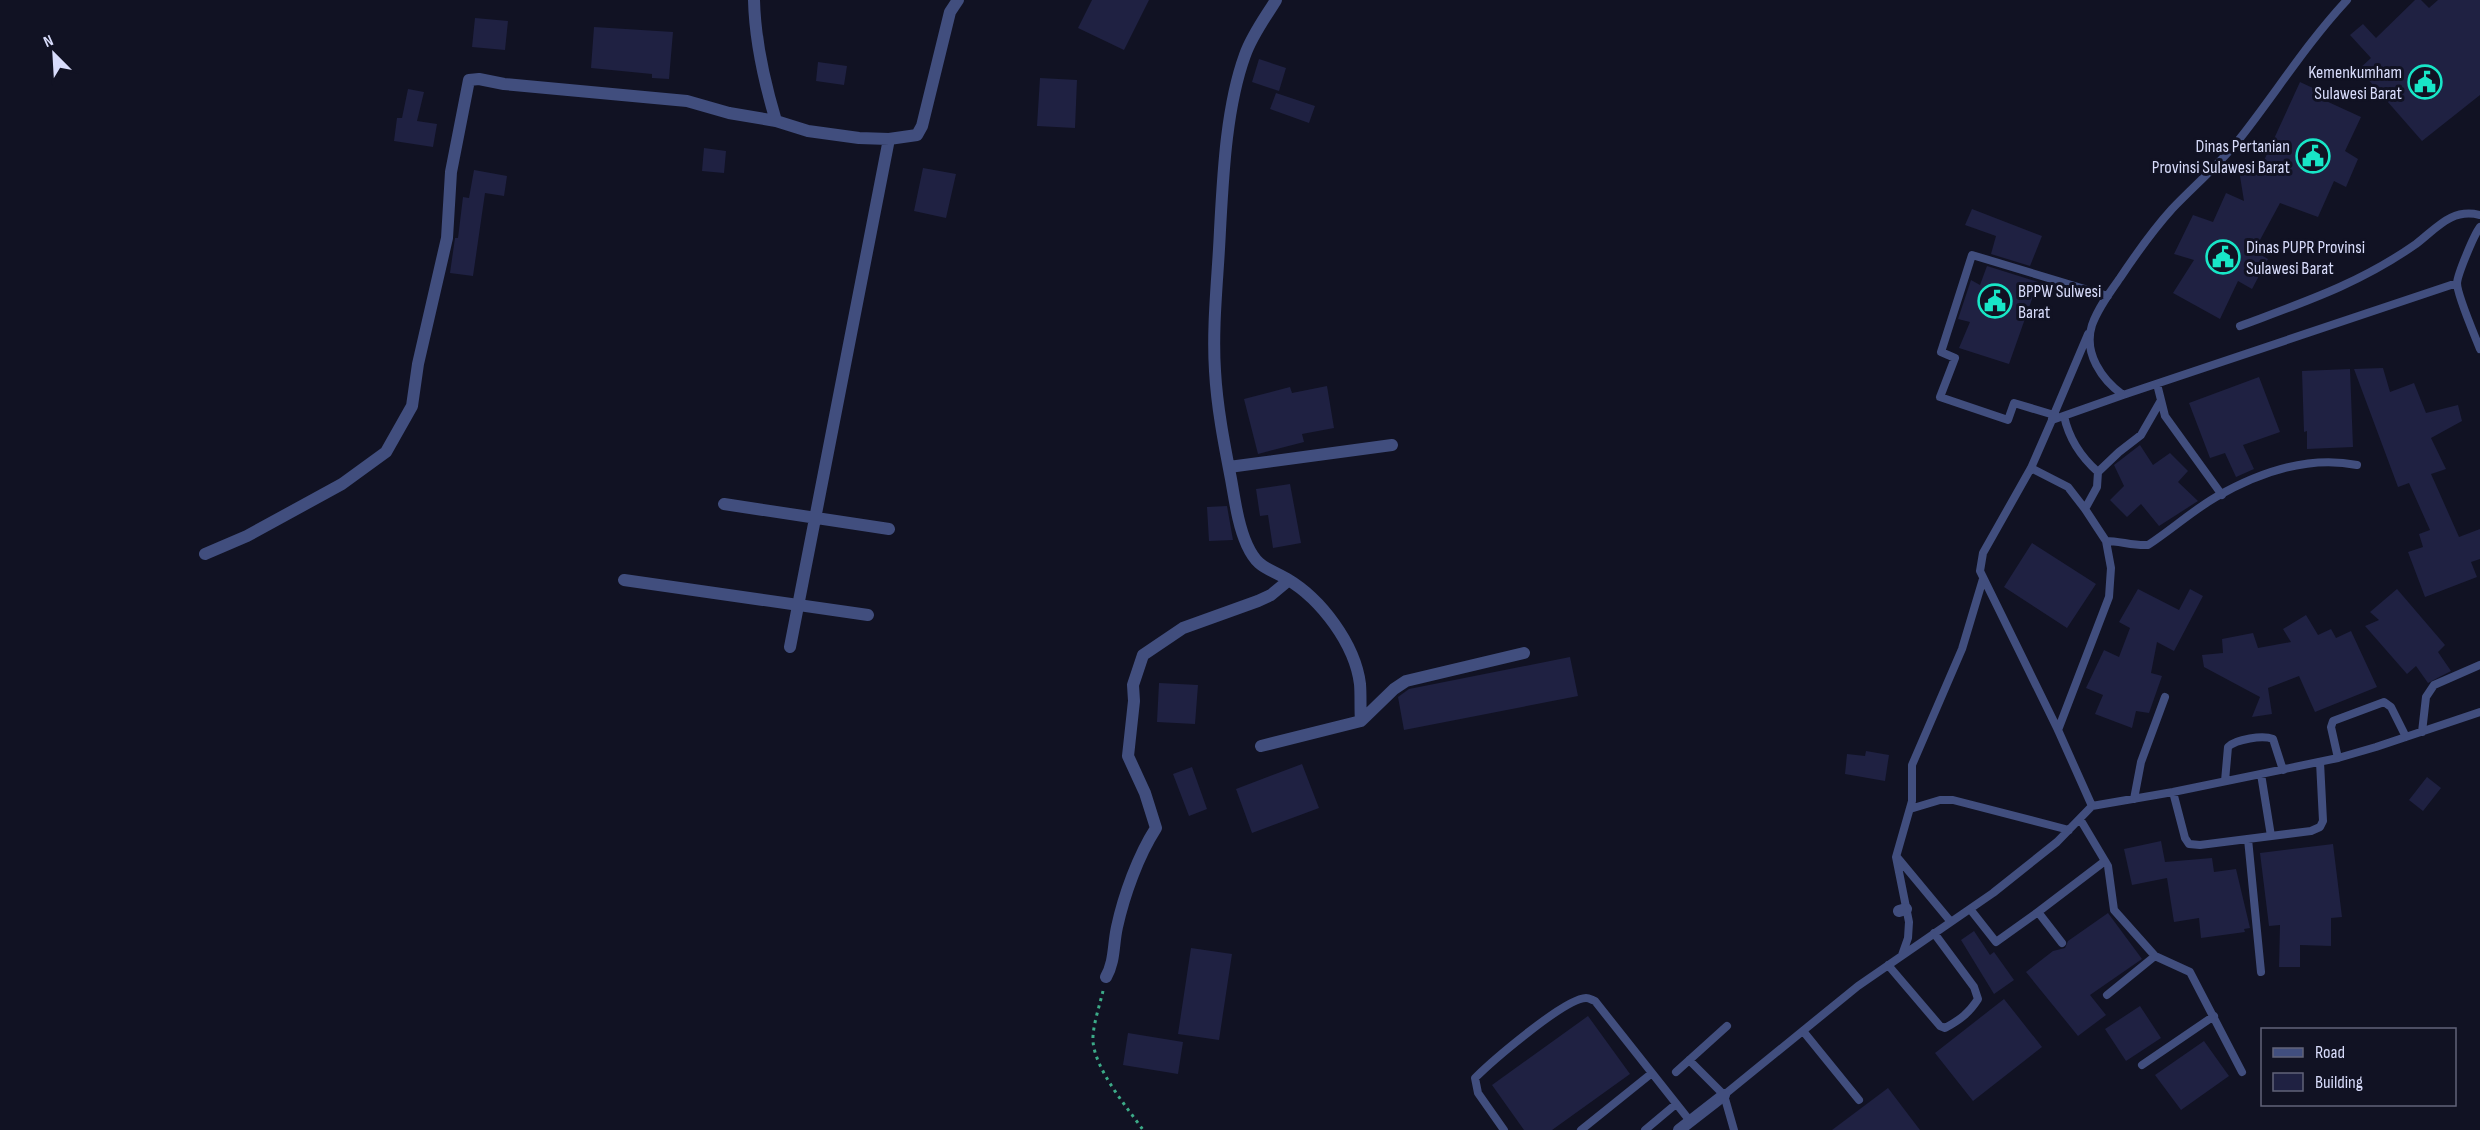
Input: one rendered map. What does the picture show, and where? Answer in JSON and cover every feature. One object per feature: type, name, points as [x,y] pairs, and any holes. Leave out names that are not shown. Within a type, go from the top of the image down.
[{"type":"street","points":[[754,0],[755,33],[766,91],[776,121]]},
{"type":"street","points":[[205,554],[247,536],[342,484],[386,452],[407,416],[412,406],[418,364],[447,238],[451,172],[465,92],[470,80],[479,79],[504,84],[687,101],[776,121],[808,131],[860,138],[889,139],[917,135],[922,126],[950,12],[958,0]]},
{"type":"street","points":[[1276,0],[1244,56],[1230,120],[1223,177],[1215,369],[1219,415],[1241,527],[1247,546],[1258,564],[1288,579],[1330,618],[1343,637],[1360,683],[1361,721]]},
{"type":"street","points":[[790,647],[889,139]]},
{"type":"street","points":[[1229,467],[1392,445]]},
{"type":"street","points":[[724,504],[889,529]]},
{"type":"street","points":[[1106,977],[1113,961],[1115,936],[1128,887],[1145,846],[1156,828],[1128,756],[1134,701],[1133,685],[1143,655],[1183,628],[1271,595],[1288,579]]},
{"type":"street","points":[[624,580],[868,615]]},
{"type":"street","points":[[1261,746],[1361,721],[1394,689],[1406,681],[1524,653]]},
{"type":"street","points":[[1679,1130],[1724,1095]]},
{"type":"lane","points":[[2092,807],[2058,729],[1983,579],[1980,571],[1983,553],[2031,468],[2092,326],[2108,296],[2170,211],[2240,139],[2322,27],[2347,0]]},
{"type":"lane","points":[[2240,326],[2323,296],[2369,274],[2413,246],[2450,218],[2461,213],[2480,215]]},
{"type":"lane","points":[[2480,227],[2475,234],[2457,283],[2470,326],[2480,349]]},
{"type":"lane","points":[[2108,296],[1972,255],[1941,352],[1955,358],[1940,397],[2008,420],[2014,403],[2053,417],[2064,416],[2457,283]]},
{"type":"lane","points":[[2092,326],[2091,342],[2094,360],[2102,377],[2123,395]]},
{"type":"lane","points":[[2157,384],[2165,416],[2222,495]]},
{"type":"lane","points":[[2085,509],[2097,487],[2098,472],[2141,435],[2149,425],[2160,402]]},
{"type":"lane","points":[[2064,416],[2067,431],[2084,460],[2098,472]]},
{"type":"lane","points":[[2106,541],[2119,541],[2134,546],[2148,545],[2222,495],[2285,467],[2313,462],[2357,465]]},
{"type":"lane","points":[[2031,468],[2068,487],[2106,541],[2111,568],[2109,597],[2058,729]]},
{"type":"lane","points":[[1902,955],[1908,938],[1896,857],[1912,801],[1912,765],[1962,649],[1983,579]]},
{"type":"lane","points":[[2422,732],[2429,691],[2434,686],[2480,665]]},
{"type":"lane","points":[[2134,799],[2141,762],[2166,697]]},
{"type":"lane","points":[[2338,758],[2331,727],[2333,721],[2384,702],[2391,707],[2406,737]]},
{"type":"lane","points":[[1724,1095],[1888,965],[1970,909],[2048,849],[2092,807],[2338,758],[2480,712]]},
{"type":"lane","points":[[2225,782],[2228,747],[2234,742],[2267,737],[2273,739],[2283,770]]},
{"type":"lane","points":[[2173,792],[2185,838],[2189,844],[2311,831],[2320,827],[2323,820],[2320,762]]},
{"type":"lane","points":[[2261,774],[2271,836]]},
{"type":"lane","points":[[1910,809],[1940,800],[1953,800],[2069,830]]},
{"type":"lane","points":[[2079,819],[2108,866],[2114,910],[2155,956],[2190,972],[2242,1072]]},
{"type":"lane","points":[[2248,839],[2261,972]]},
{"type":"lane","points":[[1896,857],[1951,922]]},
{"type":"lane","points":[[1970,909],[1996,942],[2105,861]]},
{"type":"lane","points":[[2038,912],[2062,943]]},
{"type":"lane","points":[[1888,965],[1940,1026],[1945,1028],[1959,1021],[1970,1012],[1978,999],[1974,987],[1934,933]]},
{"type":"lane","points":[[2107,996],[2155,956]]},
{"type":"lane","points":[[1504,1130],[1478,1094],[1475,1078],[1491,1061],[1569,1004],[1585,998],[1595,1001],[1690,1121]]},
{"type":"lane","points":[[2142,1065],[2214,1016]]},
{"type":"lane","points":[[1676,1072],[1727,1026]]},
{"type":"lane","points":[[1803,1031],[1859,1100]]},
{"type":"lane","points":[[1689,1060],[1724,1095],[1734,1130]]},
{"type":"lane","points":[[1581,1130],[1652,1073]]},
{"type":"lane","points":[[1645,1130],[1676,1104]]},
{"type":"path","points":[[1106,977],[1093,1041],[1101,1064],[1143,1130]]},
{"type":"building","points":[[1092,0],[1149,0],[1124,50],[1078,28]]},
{"type":"building","name":"Kemenkumham Sulawesi Barat","points":[[2415,0],[2421,0],[2429,8],[2438,0],[2480,0],[2480,95],[2422,141],[2359,69],[2371,58],[2350,35],[2363,24],[2376,38]]},
{"type":"building","points":[[475,18],[508,21],[505,50],[472,47]]},
{"type":"building","points":[[594,27],[673,32],[669,79],[652,78],[652,74],[591,68]]},
{"type":"building","points":[[1259,59],[1286,68],[1279,91],[1252,82]]},
{"type":"building","points":[[818,62],[847,66],[844,85],[816,81]]},
{"type":"building","points":[[1040,78],[1077,80],[1075,128],[1037,126]]},
{"type":"building","points":[[2300,82],[2315,89],[2313,95],[2361,117],[2345,151],[2358,159],[2346,187],[2334,181],[2318,217],[2280,203],[2254,251],[2268,259],[2252,289],[2238,281],[2220,319],[2173,293],[2194,260],[2174,254],[2193,215],[2213,222],[2226,193],[2244,201],[2239,170],[2261,167]]},
{"type":"building","points":[[408,89],[424,92],[417,121],[437,124],[433,147],[394,141],[397,118],[402,118]]},
{"type":"building","points":[[1276,93],[1315,106],[1309,123],[1270,109]]},
{"type":"building","points":[[704,148],[726,151],[724,173],[702,171]]},
{"type":"building","points":[[923,168],[956,174],[946,218],[914,211]]},
{"type":"building","points":[[474,170],[507,176],[504,196],[485,193],[473,276],[450,273],[455,238],[458,238],[463,197],[469,198]]},
{"type":"building","points":[[1972,209],[2042,236],[2030,266],[1991,254],[1996,236],[1965,225]]},
{"type":"building","name":"BPPW Sulwesi Barat","points":[[1987,266],[2038,282],[2009,364],[1959,348],[1970,322],[1958,319],[1971,280],[1980,285]]},
{"type":"building","points":[[2383,368],[2390,392],[2414,383],[2426,413],[2458,405],[2462,421],[2431,438],[2446,469],[2431,474],[2459,537],[2480,529],[2480,559],[2471,562],[2477,577],[2425,597],[2408,552],[2423,547],[2419,534],[2430,530],[2409,483],[2398,487],[2354,369]]},
{"type":"building","points":[[2350,369],[2353,447],[2307,449],[2307,431],[2304,432],[2302,371]]},
{"type":"building","points":[[2259,377],[2280,432],[2243,445],[2254,469],[2236,477],[2225,453],[2210,458],[2189,403]]},
{"type":"building","points":[[1327,386],[1334,428],[1302,434],[1304,442],[1258,454],[1244,399],[1290,387],[1292,393]]},
{"type":"building","points":[[2140,445],[2153,465],[2170,453],[2188,471],[2178,482],[2198,501],[2159,526],[2141,504],[2127,517],[2110,500],[2124,486],[2114,465]]},
{"type":"building","points":[[1290,484],[1301,543],[1273,548],[1268,515],[1260,516],[1256,489]]},
{"type":"building","points":[[1227,506],[1233,540],[1209,541],[1207,507]]},
{"type":"building","points":[[2032,543],[2096,584],[2067,628],[2004,587]]},
{"type":"building","points":[[2138,589],[2179,610],[2190,589],[2203,596],[2174,651],[2157,642],[2151,673],[2162,676],[2149,713],[2136,711],[2132,728],[2095,714],[2103,695],[2086,688],[2104,650],[2119,657],[2130,628],[2119,622]]},
{"type":"building","points":[[2397,589],[2445,645],[2438,652],[2451,671],[2428,683],[2416,666],[2407,674],[2365,626],[2379,620],[2370,612]]},
{"type":"building","points":[[2306,615],[2318,635],[2331,629],[2336,638],[2351,631],[2377,687],[2315,712],[2299,676],[2268,688],[2272,714],[2252,717],[2260,697],[2204,667],[2202,655],[2223,653],[2222,639],[2253,633],[2258,648],[2291,642],[2283,629]]},
{"type":"building","points":[[1570,657],[1578,696],[1404,730],[1398,697],[1409,689]]},
{"type":"building","points":[[1159,683],[1198,685],[1195,724],[1157,722]]},
{"type":"building","points":[[1866,751],[1889,755],[1885,781],[1845,774],[1847,754],[1865,756]]},
{"type":"building","points":[[1302,764],[1319,808],[1252,833],[1236,789]]},
{"type":"building","points":[[1192,767],[1207,809],[1189,816],[1173,774]]},
{"type":"building","points":[[2427,777],[2441,788],[2423,811],[2409,800]]},
{"type":"building","points":[[2161,841],[2165,862],[2212,858],[2214,872],[2236,869],[2250,928],[2244,929],[2245,932],[2201,938],[2199,918],[2174,922],[2167,878],[2132,885],[2124,849]]},
{"type":"building","points":[[2333,844],[2342,917],[2331,918],[2331,946],[2300,945],[2300,967],[2279,967],[2280,925],[2269,926],[2260,853]]},
{"type":"building","points":[[2108,913],[2142,959],[2090,995],[2106,1015],[2078,1036],[2026,972],[2053,951],[2065,948],[2068,941]]},
{"type":"building","points":[[1974,931],[1990,955],[1994,952],[2014,980],[1994,994],[1961,940]]},
{"type":"building","points":[[1191,948],[1232,954],[1219,1040],[1178,1034]]},
{"type":"building","points":[[2004,999],[2042,1047],[1973,1101],[1935,1053]]},
{"type":"building","points":[[2140,1006],[2161,1038],[2126,1061],[2105,1029]]},
{"type":"building","points":[[1588,1016],[1630,1074],[1552,1130],[1524,1130],[1492,1085]]},
{"type":"building","points":[[1128,1033],[1183,1042],[1178,1074],[1123,1065]]},
{"type":"building","points":[[2204,1041],[2229,1076],[2181,1110],[2155,1075]]},
{"type":"building","points":[[1888,1088],[1920,1130],[1832,1130]]},
{"type":"place","name":"Kemenkumham Sulawesi Barat","points":[[2425,82]]},
{"type":"place","name":"Dinas Pertanian Provinsi Sulawesi Barat","points":[[2313,156]]},
{"type":"place","name":"Dinas PUPR Provinsi Sulawesi Barat","points":[[2223,257]]},
{"type":"place","name":"BPPW Sulwesi Barat","points":[[1995,301]]}]
